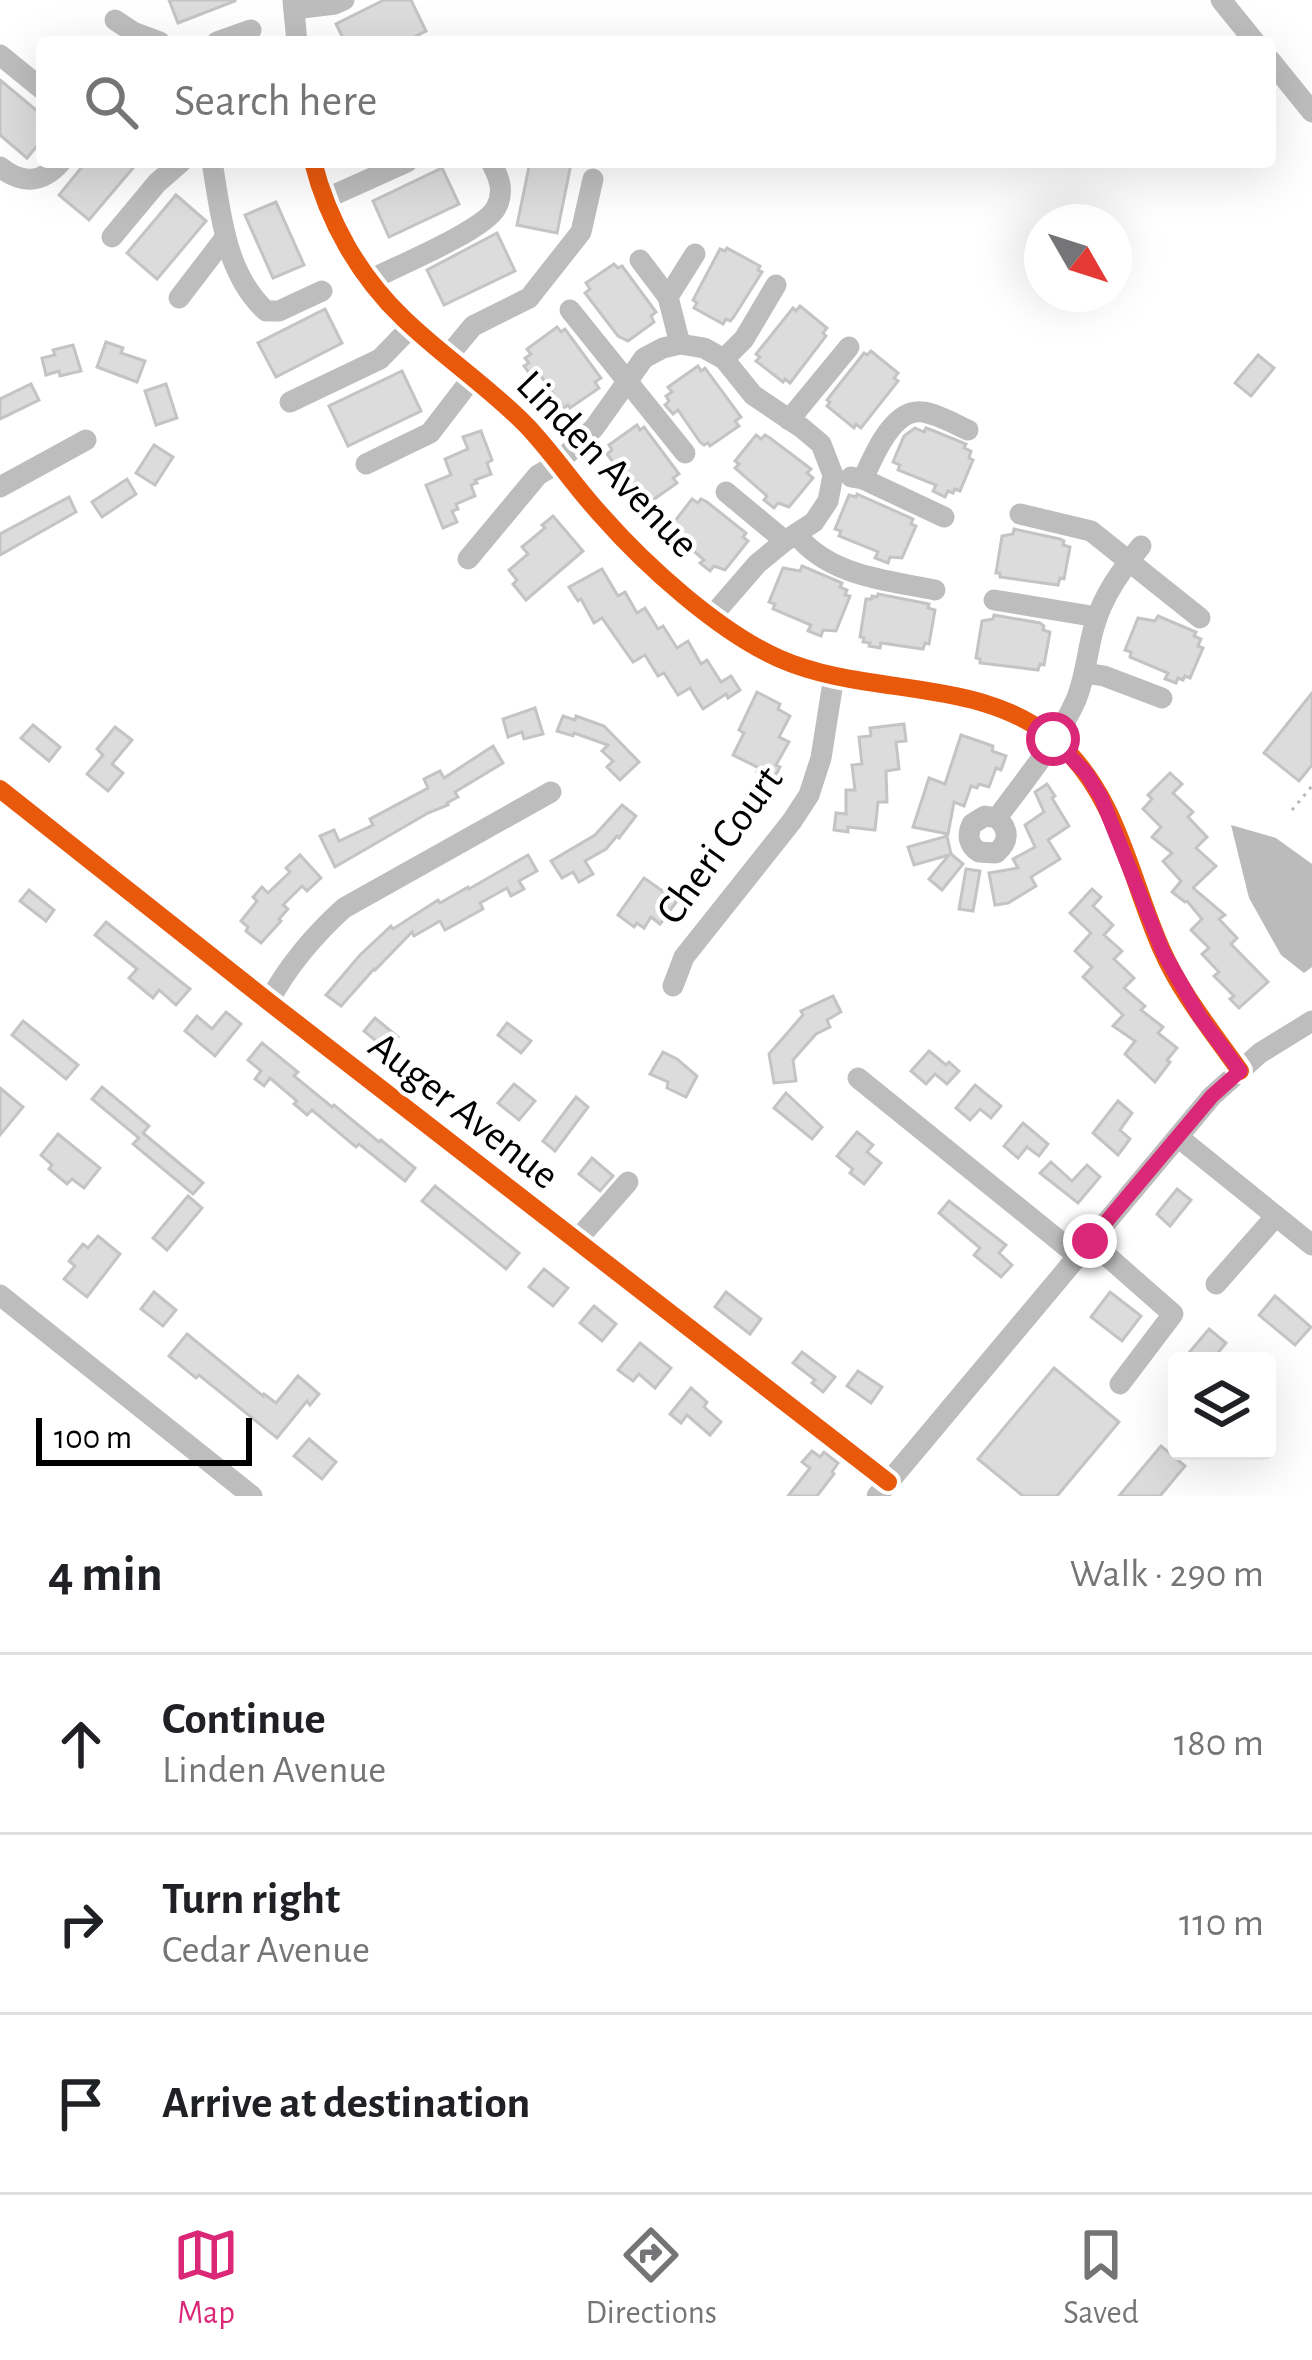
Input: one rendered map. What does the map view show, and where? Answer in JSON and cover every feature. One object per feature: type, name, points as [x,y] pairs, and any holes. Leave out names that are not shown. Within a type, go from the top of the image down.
[{"type":"street","points":[[296,36],[293,5],[344,0]]},
{"type":"street","points":[[1221,0],[1250,36]]},
{"type":"street","points":[[116,20],[144,36]]},
{"type":"street","points":[[234,36],[251,30]]},
{"type":"street","points":[[0,55],[36,84]]},
{"type":"street","points":[[1276,67],[1312,112]]},
{"type":"street","points":[[0,167],[22,179],[39,180],[56,168]]},
{"type":"street","points":[[112,237],[174,168]]},
{"type":"street","points":[[213,168],[227,249],[256,302],[266,311],[279,310],[322,291]]},
{"type":"street","name":"Linden Avenue","points":[[315,168],[341,236],[370,280],[412,326],[532,431],[603,519],[712,616],[780,659],[834,676],[983,702],[1053,739],[1086,773],[1101,797],[1171,969],[1240,1071]]},
{"type":"street","points":[[325,199],[394,168]]},
{"type":"street","points":[[370,280],[483,223],[498,205],[501,182],[494,168]]},
{"type":"street","points":[[448,356],[472,326],[529,298],[581,232],[592,179]]},
{"type":"street","points":[[179,298],[225,238]]},
{"type":"street","points":[[668,297],[695,254]]},
{"type":"street","points":[[640,260],[668,297],[680,344]]},
{"type":"street","points":[[724,359],[744,339],[776,285]]},
{"type":"street","points":[[570,310],[685,453]]},
{"type":"street","points":[[290,402],[380,359],[412,326]]},
{"type":"street","points":[[468,559],[538,475],[557,464],[594,428],[644,358],[680,344],[704,349],[724,359],[753,394],[821,444],[833,475],[828,501],[814,522],[758,565],[712,616]]},
{"type":"street","points":[[790,420],[849,346]]},
{"type":"street","points":[[366,464],[430,433],[473,376]]},
{"type":"street","points":[[863,479],[878,446],[900,418],[926,412],[968,430]]},
{"type":"street","points":[[0,487],[86,440]]},
{"type":"street","points":[[833,475],[863,479],[944,517]]},
{"type":"street","points":[[726,492],[824,560],[867,577],[935,590]]},
{"type":"street","points":[[1020,514],[1091,531],[1136,553],[1200,618]]},
{"type":"street","points":[[998,818],[1078,697],[1097,617],[1111,586],[1136,553]]},
{"type":"street","points":[[994,600],[1097,617]]},
{"type":"street","points":[[1085,674],[1104,676],[1162,698]]},
{"type":"street","name":"Cheri Court","points":[[673,986],[683,957],[809,795],[834,676]]},
{"type":"street","name":"Auger Avenue","points":[[0,789],[576,1241],[883,1489]]},
{"type":"street","points":[[269,1002],[278,984],[344,908],[551,792]]},
{"type":"street","points":[[883,1489],[1212,1096],[1260,1053],[1312,1022]]},
{"type":"street","points":[[857,1078],[1173,1314],[1120,1384]]},
{"type":"street","points":[[1178,1137],[1312,1245]]},
{"type":"street","points":[[576,1241],[628,1182]]},
{"type":"street","points":[[1216,1284],[1276,1216]]},
{"type":"street","points":[[0,1295],[252,1496]]},
{"type":"path","points":[[1292,810],[1312,786]]},
{"type":"shaded area","points":[[1231,825],[1276,838],[1312,864],[1312,967],[1304,973],[1281,955],[1249,898]]},
{"type":"building","points":[[169,0],[235,0],[235,1],[178,23]]},
{"type":"building","points":[[384,0],[411,0],[426,31],[416,36],[342,36],[336,24]]},
{"type":"building","points":[[0,80],[36,110],[36,147],[27,158],[0,135]]},
{"type":"building","points":[[81,168],[133,168],[89,220],[59,195]]},
{"type":"building","points":[[442,168],[459,204],[389,237],[373,201]]},
{"type":"building","points":[[529,168],[570,168],[557,233],[517,225]]},
{"type":"building","points":[[176,195],[206,221],[157,279],[127,253]]},
{"type":"building","points":[[276,202],[304,265],[273,278],[245,215]]},
{"type":"building","points":[[497,233],[515,271],[444,305],[427,270]]},
{"type":"building","points":[[727,248],[760,266],[762,272],[733,318],[723,324],[694,308],[693,300],[720,249]]},
{"type":"building","points":[[614,264],[622,266],[656,312],[651,316],[654,322],[628,341],[618,336],[585,293],[590,289],[586,283]]},
{"type":"building","points":[[800,306],[827,328],[826,336],[790,383],[783,382],[756,361],[760,357],[756,354],[793,308],[796,311]]},
{"type":"building","points":[[325,309],[342,343],[276,377],[258,343]]},
{"type":"building","points":[[557,327],[561,332],[565,329],[601,378],[595,382],[599,388],[570,408],[561,403],[555,407],[549,398],[554,395],[538,372],[532,377],[524,366],[531,354],[527,349]]},
{"type":"building","points":[[106,342],[145,361],[137,382],[97,367]]},
{"type":"building","points":[[73,345],[81,371],[46,375],[42,358]]},
{"type":"building","points":[[871,351],[898,373],[894,378],[898,381],[861,428],[856,424],[854,428],[827,406],[827,400],[864,353]]},
{"type":"building","points":[[1258,355],[1274,368],[1251,396],[1235,383]]},
{"type":"building","points":[[698,366],[701,371],[705,368],[741,417],[735,421],[739,426],[710,446],[700,442],[678,410],[673,414],[665,405],[672,392],[668,387]]},
{"type":"building","points":[[402,371],[421,411],[348,446],[329,406]]},
{"type":"building","points":[[31,384],[39,400],[0,419],[0,399]]},
{"type":"building","points":[[166,384],[177,418],[156,425],[145,391]]},
{"type":"building","points":[[637,425],[640,430],[644,427],[679,474],[673,478],[677,483],[650,502],[640,498],[607,454],[612,450],[609,445]]},
{"type":"building","points":[[915,428],[966,444],[964,448],[971,451],[973,460],[960,491],[948,491],[945,497],[933,491],[936,485],[898,470],[900,465],[893,462],[904,436]]},
{"type":"building","points":[[481,431],[492,460],[487,463],[491,474],[475,480],[471,485],[475,496],[456,504],[458,509],[452,511],[457,522],[443,528],[426,485],[451,475],[445,459],[468,449],[463,437]]},
{"type":"building","points":[[756,435],[770,438],[811,469],[807,473],[813,478],[789,507],[778,503],[774,508],[735,468],[739,464],[735,461]]},
{"type":"building","points":[[154,445],[173,457],[155,485],[136,473]]},
{"type":"building","points":[[127,479],[136,494],[102,517],[92,502]]},
{"type":"building","points":[[857,494],[913,519],[911,524],[916,526],[902,558],[890,557],[888,563],[875,558],[878,552],[839,536],[841,531],[835,529],[849,495]]},
{"type":"building","points":[[69,497],[76,512],[0,555],[0,534]]},
{"type":"building","points":[[692,499],[707,502],[746,533],[743,537],[748,541],[725,570],[714,566],[710,571],[671,531]]},
{"type":"building","points":[[553,516],[583,551],[526,600],[509,570],[528,554],[522,547]]},
{"type":"building","points":[[1014,529],[1060,539],[1070,547],[1064,579],[1058,585],[996,573],[1002,536],[1013,534]]},
{"type":"building","points":[[802,566],[842,583],[840,587],[847,590],[845,595],[850,596],[836,631],[823,630],[821,636],[808,631],[811,625],[773,609],[775,604],[769,602],[783,568],[800,571]]},
{"type":"building","points":[[602,569],[618,596],[625,592],[637,613],[645,608],[677,648],[688,641],[701,664],[707,660],[721,682],[731,676],[740,690],[703,709],[690,688],[678,695],[645,655],[633,662],[602,618],[594,623],[569,587]]},
{"type":"building","points":[[878,594],[929,604],[935,610],[929,644],[923,649],[881,643],[880,648],[863,642],[866,599]]},
{"type":"building","points":[[994,615],[1040,623],[1050,632],[1044,665],[1038,670],[980,663],[976,658],[982,621]]},
{"type":"building","points":[[1158,616],[1196,632],[1194,636],[1201,639],[1198,646],[1203,648],[1190,678],[1178,678],[1176,683],[1165,679],[1168,673],[1130,657],[1131,652],[1125,650],[1138,618],[1155,621]]},
{"type":"building","points":[[757,692],[780,704],[778,709],[790,716],[779,737],[789,742],[773,781],[733,755]]},
{"type":"building","points":[[1312,693],[1312,765],[1299,781],[1264,753]]},
{"type":"building","points":[[535,708],[543,734],[524,739],[522,732],[508,737],[503,719]]},
{"type":"building","points":[[563,716],[604,726],[639,762],[620,780],[607,767],[613,761],[602,751],[608,745],[557,731]]},
{"type":"building","points":[[904,724],[906,741],[896,742],[899,769],[886,771],[887,802],[878,802],[875,830],[834,830],[836,813],[846,814],[846,790],[855,790],[852,765],[862,764],[859,737],[871,736],[870,728]]},
{"type":"building","points":[[33,725],[60,747],[49,761],[21,738]]},
{"type":"building","points":[[115,727],[132,740],[112,764],[123,773],[108,791],[87,774],[103,755],[97,749]]},
{"type":"building","points":[[961,735],[1006,756],[1001,770],[996,768],[989,787],[971,786],[964,806],[954,802],[948,834],[913,827],[929,778],[945,784]]},
{"type":"building","points":[[493,746],[503,763],[455,792],[458,797],[448,805],[335,867],[320,836],[334,830],[339,841],[373,825],[370,819],[428,788],[424,779],[440,771],[444,778]]},
{"type":"building","points":[[1170,773],[1182,784],[1173,793],[1193,812],[1188,817],[1207,837],[1196,848],[1216,866],[1193,888],[1225,915],[1219,919],[1237,938],[1231,944],[1268,982],[1239,1008],[1214,976],[1219,972],[1202,954],[1209,948],[1191,930],[1202,919],[1172,892],[1181,881],[1163,861],[1172,853],[1152,837],[1161,827],[1143,809],[1152,799],[1148,795]]},
{"type":"building","points":[[1047,784],[1069,826],[1048,840],[1060,859],[1031,877],[1036,886],[1008,903],[995,905],[989,873],[1018,868],[1013,859],[1035,847],[1025,825],[1044,812],[1035,792]]},
{"type":"building","points":[[622,805],[636,816],[619,838],[585,861],[593,874],[579,882],[573,872],[562,878],[551,861],[595,835]]},
{"type":"building","points":[[947,836],[951,854],[963,864],[942,890],[929,879],[949,855],[914,865],[908,847]]},
{"type":"building","points":[[300,855],[321,878],[307,891],[302,886],[283,905],[288,909],[261,943],[241,921],[257,901],[253,897],[262,887],[268,893]]},
{"type":"building","points":[[528,855],[537,871],[519,881],[524,889],[511,896],[507,888],[480,903],[483,909],[445,930],[440,921],[414,936],[412,932],[341,1006],[326,995],[391,926]]},
{"type":"building","points":[[966,869],[980,871],[973,911],[959,909]]},
{"type":"building","points":[[644,878],[677,901],[660,924],[651,917],[644,928],[637,923],[634,927],[618,915]]},
{"type":"building","points":[[1092,889],[1101,897],[1093,906],[1113,925],[1104,935],[1122,951],[1114,959],[1134,978],[1124,988],[1163,1027],[1158,1033],[1177,1048],[1155,1082],[1125,1054],[1135,1041],[1113,1026],[1123,1015],[1083,977],[1092,967],[1075,951],[1091,933],[1070,913]]},
{"type":"building","points":[[29,890],[54,910],[46,921],[20,901]]},
{"type":"building","points":[[106,922],[190,989],[176,1005],[159,990],[153,998],[129,978],[137,969],[95,935]]},
{"type":"building","points":[[833,996],[841,1012],[827,1020],[830,1027],[816,1034],[793,1060],[796,1081],[774,1083],[769,1054],[803,1015],[801,1011]]},
{"type":"building","points":[[226,1012],[241,1024],[215,1056],[185,1031],[197,1016],[212,1029]]},
{"type":"building","points":[[375,1018],[398,1037],[387,1050],[364,1031]]},
{"type":"building","points":[[23,1021],[78,1065],[66,1079],[12,1035]]},
{"type":"building","points":[[507,1023],[531,1041],[521,1053],[498,1035]]},
{"type":"building","points":[[262,1043],[298,1072],[294,1076],[415,1168],[405,1181],[312,1110],[307,1115],[270,1078],[264,1086],[255,1079],[261,1071],[248,1060]]},
{"type":"building","points":[[929,1051],[959,1071],[947,1084],[935,1074],[926,1084],[911,1071]]},
{"type":"building","points":[[663,1052],[697,1076],[686,1097],[650,1074]]},
{"type":"building","points":[[514,1084],[535,1101],[519,1120],[498,1103]]},
{"type":"building","points":[[975,1085],[1001,1106],[991,1118],[980,1109],[970,1120],[956,1108]]},
{"type":"building","points":[[102,1087],[149,1126],[143,1133],[203,1183],[193,1194],[133,1144],[139,1138],[92,1099]]},
{"type":"building","points":[[0,1088],[23,1107],[0,1135]]},
{"type":"building","points":[[786,1093],[822,1127],[812,1139],[774,1108]]},
{"type":"building","points":[[576,1097],[588,1107],[555,1151],[543,1141]]},
{"type":"building","points":[[1118,1101],[1132,1113],[1120,1130],[1130,1139],[1118,1155],[1093,1133]]},
{"type":"building","points":[[1023,1123],[1048,1144],[1039,1156],[1027,1147],[1018,1158],[1004,1146]]},
{"type":"building","points":[[857,1132],[873,1145],[867,1152],[881,1163],[864,1184],[837,1156]]},
{"type":"building","points":[[58,1134],[100,1168],[84,1188],[72,1179],[67,1184],[41,1155]]},
{"type":"building","points":[[592,1158],[613,1176],[600,1191],[579,1174]]},
{"type":"building","points":[[1051,1162],[1072,1181],[1087,1165],[1100,1177],[1078,1203],[1040,1173]]},
{"type":"building","points":[[435,1186],[519,1253],[506,1269],[422,1201]]},
{"type":"building","points":[[1177,1189],[1191,1200],[1170,1226],[1157,1214]]},
{"type":"building","points":[[188,1196],[202,1208],[167,1250],[153,1238]]},
{"type":"building","points":[[949,1201],[1006,1245],[999,1253],[1012,1265],[1001,1277],[974,1255],[980,1248],[939,1213]]},
{"type":"building","points":[[98,1236],[120,1254],[87,1297],[64,1279],[75,1266],[69,1261],[83,1244],[88,1248]]},
{"type":"building","points":[[544,1269],[568,1288],[553,1306],[529,1287]]},
{"type":"building","points":[[154,1292],[176,1310],[163,1326],[141,1309]]},
{"type":"building","points":[[726,1292],[761,1319],[750,1334],[715,1307]]},
{"type":"building","points":[[1110,1292],[1141,1316],[1122,1341],[1091,1317]]},
{"type":"building","points":[[1275,1296],[1311,1327],[1295,1345],[1259,1315]]},
{"type":"building","points":[[594,1306],[616,1324],[602,1341],[580,1323]]},
{"type":"building","points":[[1209,1329],[1226,1343],[1218,1352],[1190,1352]]},
{"type":"building","points":[[187,1334],[276,1403],[298,1376],[319,1394],[310,1405],[307,1401],[277,1438],[169,1356]]},
{"type":"building","points":[[640,1343],[671,1368],[655,1388],[639,1374],[633,1381],[618,1370]]},
{"type":"building","points":[[802,1352],[835,1377],[823,1392],[793,1363]]},
{"type":"building","points":[[1054,1368],[1119,1422],[1057,1496],[1023,1496],[978,1459]]},
{"type":"building","points":[[858,1371],[882,1387],[871,1403],[847,1386]]},
{"type":"building","points":[[691,1388],[721,1422],[710,1435],[687,1415],[681,1423],[670,1414]]},
{"type":"building","points":[[309,1439],[336,1462],[322,1479],[294,1456]]},
{"type":"building","points":[[1161,1446],[1168,1452],[1168,1460],[1185,1466],[1160,1496],[1119,1496]]},
{"type":"building","points":[[812,1451],[820,1457],[824,1452],[838,1463],[834,1474],[817,1496],[788,1496],[810,1468],[802,1462]]},
{"type":"cycle path","points":[[315,168],[347,246],[387,302],[526,425],[620,535],[708,614],[778,658],[848,679],[991,705],[1055,740],[1076,761],[1108,810],[1169,965],[1240,1071]]},
{"type":"cycle path","points":[[0,789],[888,1482]]},
{"type":"route","points":[[1053,739],[1086,773],[1101,797],[1180,986],[1240,1071],[1212,1096],[1090,1241]]}]
